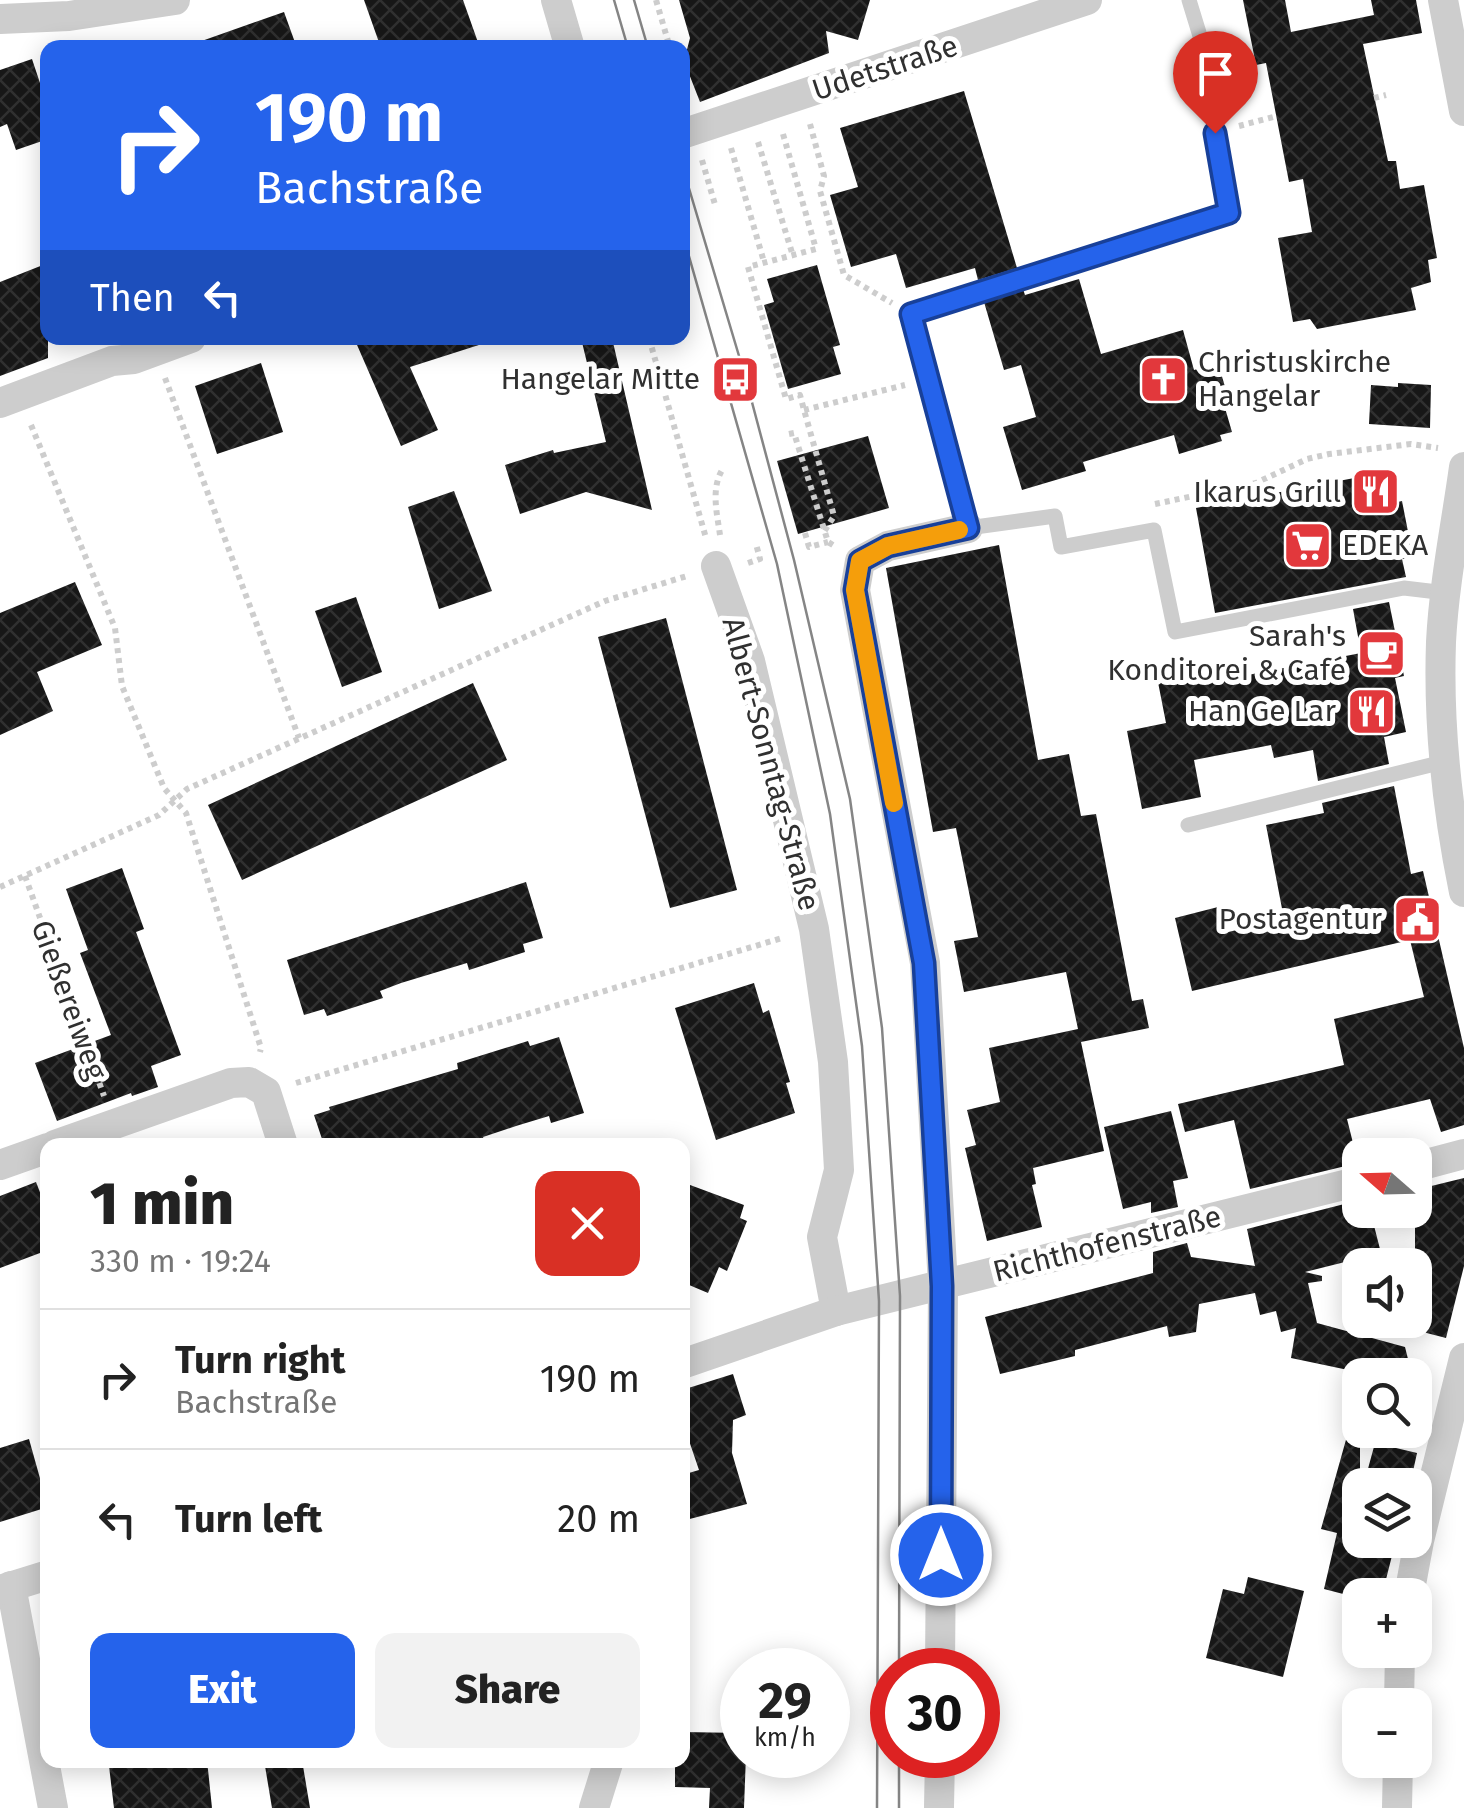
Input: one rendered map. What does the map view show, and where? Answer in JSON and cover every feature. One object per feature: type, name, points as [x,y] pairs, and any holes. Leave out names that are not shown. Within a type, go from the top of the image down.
[{"type":"street","points":[[0,19],[69,16],[174,0]]},
{"type":"street","points":[[556,0],[568,40]]},
{"type":"street","name":"Udetstraße","points":[[690,131],[1088,0]]},
{"type":"street","points":[[1443,0],[1464,111]]},
{"type":"street","points":[[10,400],[112,361],[134,360],[173,345]]},
{"type":"street","points":[[1455,458],[1440,707],[1443,762],[1464,892]]},
{"type":"street","points":[[940,1648],[942,1286],[924,963],[855,590],[860,561],[888,546],[968,528]]},
{"type":"street","name":"Albert-Sonntag-Straße","points":[[716,566],[750,662],[814,929],[833,1062],[839,1170],[822,1237],[836,1311]]},
{"type":"street","points":[[75,1138],[231,1083],[258,1087],[280,1138]]},
{"type":"street","points":[[0,1165],[40,1151]]},
{"type":"street","points":[[1432,1162],[1464,1154]]},
{"type":"street","name":"Richthofenstraße","points":[[690,1361],[836,1311],[1342,1185]]},
{"type":"street","points":[[1412,1578],[1464,1358]]},
{"type":"street","points":[[40,1577],[6,1588],[40,1747]]},
{"type":"street","points":[[44,1768],[53,1808]]},
{"type":"street","points":[[594,1808],[606,1768]]},
{"type":"street","points":[[939,1808],[940,1778]]},
{"type":"street","points":[[1397,1808],[1398,1778]]},
{"type":"lane","points":[[1189,0],[1200,36],[1229,213],[911,314],[968,528],[1055,516],[1062,547],[1154,530],[1175,632],[1404,588],[1446,593]]},
{"type":"lane","points":[[1188,824],[1443,762]]},
{"type":"path","points":[[656,0],[668,40]]},
{"type":"path","points":[[1374,98],[1386,95]]},
{"type":"path","points":[[748,112],[792,256]]},
{"type":"path","points":[[748,112],[816,249],[748,267],[754,306],[786,399],[800,394],[834,516],[824,532]]},
{"type":"path","points":[[748,112],[764,262]]},
{"type":"path","points":[[808,116],[824,176],[820,191],[844,275],[911,314]]},
{"type":"path","points":[[1215,133],[1277,116]]},
{"type":"path","points":[[706,175],[716,208]]},
{"type":"path","points":[[651,345],[716,566]]},
{"type":"path","points":[[155,352],[299,738]]},
{"type":"path","points":[[804,410],[928,379]]},
{"type":"path","points":[[10,400],[115,628],[122,686],[164,788],[186,813],[261,1048],[258,1087],[814,929]]},
{"type":"path","points":[[789,434],[794,433],[828,542],[809,547],[806,533]]},
{"type":"path","points":[[1141,506],[1256,484],[1307,459],[1329,454],[1411,444],[1455,458]]},
{"type":"path","points":[[716,566],[722,544],[716,491],[724,468]]},
{"type":"path","points":[[756,544],[760,560]]},
{"type":"path","points":[[0,887],[159,815],[187,789],[299,738],[605,602],[716,566]]},
{"type":"path","name":"Gießereiweg","points":[[25,876],[114,1124]]},
{"type":"building","points":[[364,0],[463,0],[477,40],[378,40]]},
{"type":"building","points":[[679,0],[870,0],[858,40],[826,31],[829,53],[700,102],[690,76],[690,38]]},
{"type":"building","points":[[1243,0],[1285,0],[1291,32],[1374,15],[1371,0],[1416,0],[1422,33],[1363,44],[1388,161],[1396,161],[1400,189],[1424,185],[1437,258],[1428,260],[1431,282],[1411,288],[1416,310],[1317,329],[1310,319],[1293,322],[1278,238],[1312,232],[1303,179],[1289,182],[1266,63],[1256,65]]},
{"type":"building","points":[[284,12],[294,40],[205,40]]},
{"type":"building","points":[[32,59],[40,83],[40,142],[16,150],[7,124],[0,127],[0,70]]},
{"type":"building","points":[[964,91],[1017,268],[978,280],[975,268],[906,288],[896,254],[851,267],[830,195],[858,187],[840,128]]},
{"type":"building","points":[[817,265],[840,345],[833,347],[841,374],[788,389],[764,305],[774,302],[767,279]]},
{"type":"building","points":[[40,266],[40,345],[48,345],[48,358],[0,376],[0,282]]},
{"type":"building","name":"Christuskirche Hangelar","points":[[1079,279],[1101,354],[1183,330],[1194,370],[1218,363],[1231,407],[1225,408],[1232,432],[1220,435],[1222,441],[1179,454],[1174,435],[1083,462],[1086,471],[1022,490],[1003,427],[1036,417],[1021,365],[1004,370],[984,302],[1023,289],[1025,295]]},
{"type":"building","points":[[357,345],[479,345],[410,367],[438,430],[401,446]]},
{"type":"building","points":[[583,345],[614,345],[652,510],[586,492],[520,514],[505,465],[553,450],[554,453],[606,442]]},
{"type":"building","points":[[261,363],[283,432],[217,454],[195,386]]},
{"type":"building","points":[[1398,383],[1431,385],[1430,428],[1369,424],[1371,385],[1398,387]]},
{"type":"building","points":[[868,436],[889,508],[798,534],[777,461]]},
{"type":"building","name":"EDEKA","points":[[1386,472],[1392,503],[1402,501],[1413,557],[1402,559],[1406,577],[1215,613],[1196,508]]},
{"type":"building","points":[[454,491],[492,591],[439,609],[408,507]]},
{"type":"building","points":[[999,545],[1038,760],[1069,754],[1081,816],[1096,814],[1132,1001],[1143,999],[1149,1028],[1081,1042],[1104,1151],[1033,1168],[1036,1184],[1032,1185],[1042,1227],[987,1241],[965,1148],[976,1145],[967,1110],[1000,1102],[989,1048],[1078,1029],[1066,972],[964,992],[954,941],[978,937],[956,828],[933,832],[886,568]]},
{"type":"building","points":[[75,582],[102,645],[37,672],[53,711],[0,735],[0,613]]},
{"type":"building","points":[[356,597],[382,672],[342,687],[315,611]]},
{"type":"building","points":[[1389,602],[1404,676],[1395,678],[1406,732],[1384,737],[1389,764],[1318,781],[1313,750],[1274,758],[1271,745],[1194,760],[1201,797],[1142,809],[1127,731],[1166,723],[1156,672],[1203,663],[1207,683],[1361,653],[1353,609]]},
{"type":"building","points":[[666,618],[737,890],[670,908],[598,637]]},
{"type":"building","points":[[473,683],[507,760],[242,880],[208,805]]},
{"type":"building","points":[[1394,786],[1411,874],[1423,871],[1464,1048],[1464,1125],[1441,1132],[1430,1099],[1347,1119],[1352,1138],[1342,1138],[1342,1167],[1250,1189],[1234,1120],[1185,1132],[1178,1104],[1344,1065],[1334,1019],[1424,997],[1410,940],[1192,991],[1175,918],[1218,907],[1224,933],[1284,919],[1266,825],[1324,813],[1322,803]]},
{"type":"building","points":[[122,868],[144,929],[136,932],[181,1055],[151,1066],[158,1087],[57,1121],[35,1063],[111,1035],[80,953],[88,950],[66,889]]},
{"type":"building","points":[[526,882],[543,938],[523,944],[525,952],[469,970],[467,963],[401,983],[380,991],[383,998],[327,1016],[324,1009],[304,1015],[287,960]]},
{"type":"building","points":[[754,983],[763,1013],[769,1010],[795,1113],[716,1140],[675,1008]]},
{"type":"building","points":[[559,1037],[584,1113],[551,1123],[549,1116],[483,1138],[322,1138],[314,1115],[330,1110],[329,1107],[458,1069],[457,1063],[528,1041],[530,1046]]},
{"type":"building","points":[[1171,1111],[1188,1178],[1173,1181],[1178,1207],[1151,1213],[1151,1202],[1123,1209],[1104,1127]]},
{"type":"building","points":[[1464,1178],[1464,1266],[1446,1338],[1432,1334],[1432,1248],[1415,1248],[1415,1228],[1432,1228],[1432,1186]]},
{"type":"building","points":[[36,1182],[40,1192],[40,1253],[0,1268],[0,1196]]},
{"type":"building","points":[[690,1185],[744,1205],[740,1218],[747,1221],[727,1271],[719,1267],[708,1293],[690,1285]]},
{"type":"building","points":[[1342,1205],[1342,1228],[1375,1228],[1380,1248],[1342,1248],[1342,1263],[1305,1272],[1322,1276],[1322,1281],[1308,1283],[1317,1323],[1342,1330],[1342,1338],[1372,1338],[1405,1347],[1408,1358],[1342,1358],[1342,1369],[1291,1358],[1296,1328],[1281,1332],[1276,1311],[1260,1315],[1255,1293],[1199,1304],[1196,1332],[1169,1337],[1167,1326],[1075,1350],[1075,1356],[1000,1374],[985,1317],[1153,1273],[1153,1252],[1187,1243],[1191,1257],[1255,1266],[1247,1229]]},
{"type":"building","points":[[733,1374],[746,1415],[733,1420],[732,1453],[747,1504],[690,1519],[690,1473],[699,1470],[690,1444],[690,1387]]},
{"type":"building","points":[[29,1439],[40,1478],[40,1510],[0,1522],[0,1448]]},
{"type":"building","points":[[1344,1448],[1360,1448],[1360,1468],[1342,1468],[1342,1558],[1391,1558],[1386,1578],[1342,1578],[1342,1594],[1324,1589],[1337,1533],[1321,1529]]},
{"type":"building","points":[[1374,1448],[1417,1453],[1414,1468],[1368,1468]]},
{"type":"building","points":[[1248,1577],[1304,1591],[1283,1677],[1206,1658],[1223,1589],[1244,1594]]},
{"type":"building","points":[[690,1732],[720,1733],[720,1778],[745,1778],[744,1808],[709,1808],[710,1788],[675,1787],[675,1768],[690,1768]]},
{"type":"building","points":[[109,1768],[208,1768],[212,1808],[114,1808]]},
{"type":"building","points":[[265,1768],[303,1768],[310,1808],[272,1808]]},
{"type":"tram line","points":[[614,0],[626,40]]},
{"type":"tram line","points":[[634,0],[646,40]]},
{"type":"tram line","points":[[690,192],[794,560],[850,799],[882,1028],[900,1296],[899,1648]]},
{"type":"tram line","points":[[690,260],[777,564],[830,814],[862,1046],[879,1301],[877,1808]]},
{"type":"tram line","points":[[899,1778],[899,1808]]},
{"type":"slow traffic","points":[[894,803],[855,590],[860,561],[888,546],[959,530]]},
{"type":"place","name":"Hangelar Mitte","points":[[735,379]]},
{"type":"place","name":"Christuskirche Hangelar","points":[[1163,379]]},
{"type":"place","name":"Ikarus Grill","points":[[1376,492]]},
{"type":"place","name":"EDEKA","points":[[1307,545]]},
{"type":"place","name":"Sarah's Konditorei & Café","points":[[1381,653]]},
{"type":"place","name":"Han Ge Lar","points":[[1371,711]]},
{"type":"place","name":"Postagentur","points":[[1417,919]]},
{"type":"route","points":[[941,1555],[942,1286],[924,963],[855,590],[860,561],[888,546],[968,528],[911,314],[1229,213],[1215,133]]}]
